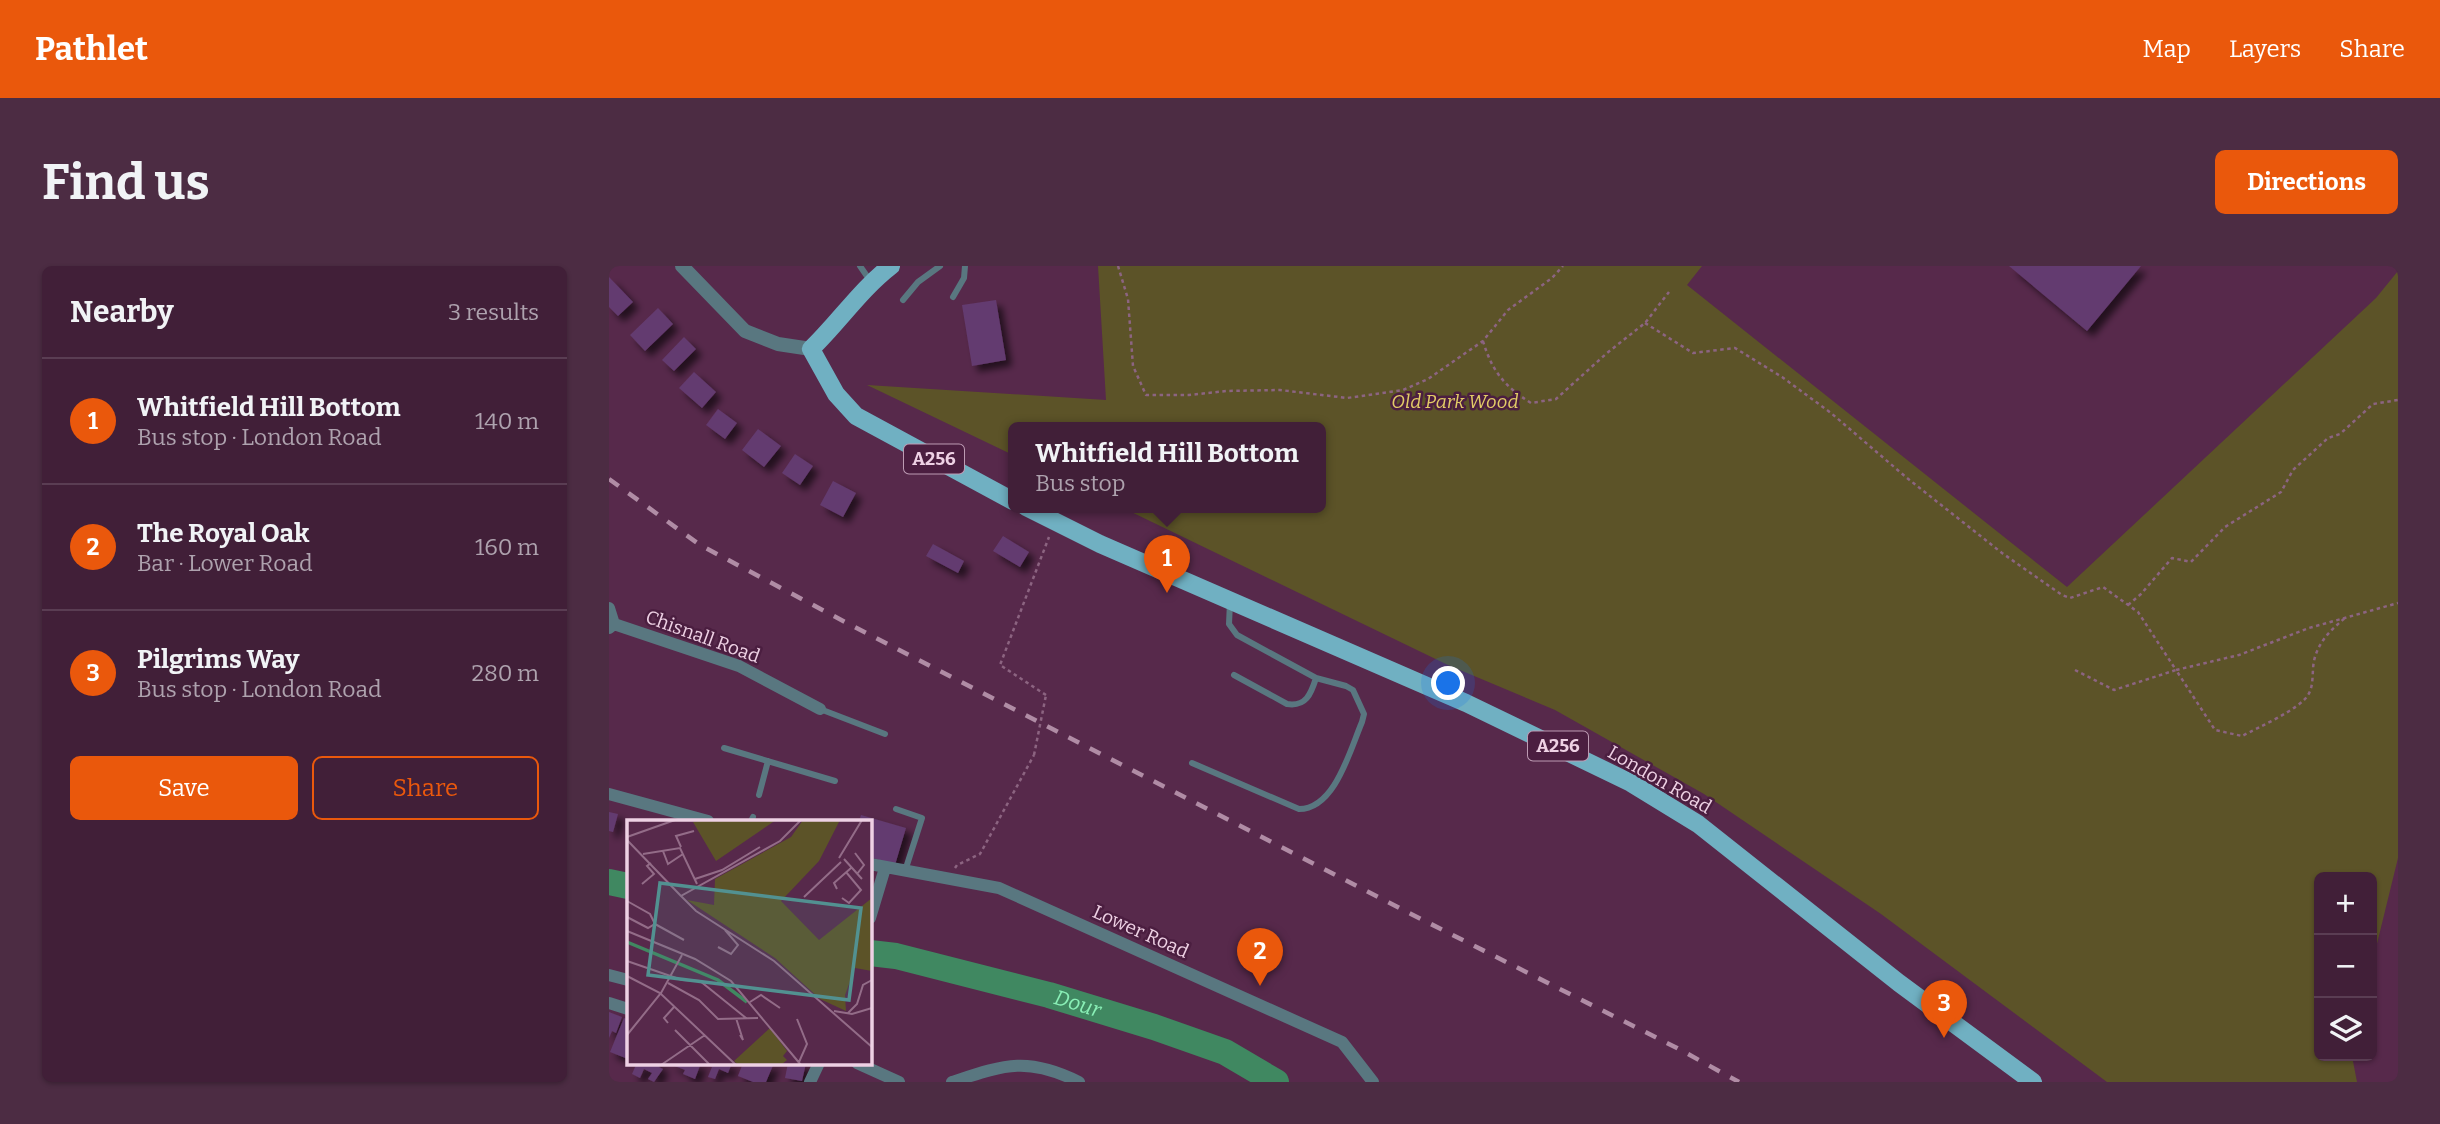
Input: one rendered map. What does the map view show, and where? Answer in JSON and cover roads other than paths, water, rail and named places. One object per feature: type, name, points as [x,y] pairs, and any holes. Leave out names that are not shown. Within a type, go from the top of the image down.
[{"type":"main road","points":[[811,349],[851,303],[891,266]]},
{"type":"main road","name":"A256","points":[[811,349],[837,394],[856,416],[1008,497]]},
{"type":"main road","name":"London Road","points":[[1037,513],[1466,703],[1631,783],[1687,817],[1899,983],[2033,1082]]},
{"type":"street","points":[[682,266],[745,331],[778,344],[811,349]]},
{"type":"street","points":[[609,608],[612,626]]},
{"type":"street","name":"Chisnall Road","points":[[612,626],[739,666],[820,709]]},
{"type":"street","points":[[609,794],[704,820]]},
{"type":"street","name":"Lower Road","points":[[871,864],[999,888],[1342,1042],[1373,1082]]},
{"type":"street","points":[[871,915],[885,868]]},
{"type":"street","points":[[609,975],[627,980]]},
{"type":"street","points":[[609,1003],[627,1009]]},
{"type":"street","points":[[810,1082],[818,1065]]},
{"type":"street","points":[[861,1065],[899,1082]]},
{"type":"street","points":[[952,1082],[998,1067],[1016,1065],[1064,1075],[1079,1082]]},
{"type":"lane","points":[[860,266],[872,283]]},
{"type":"lane","points":[[903,300],[918,282],[940,266]]},
{"type":"lane","points":[[953,297],[964,278],[965,266]]},
{"type":"lane","points":[[1192,763],[1299,809],[1310,809],[1319,804],[1334,787],[1364,714],[1353,690],[1316,678],[1237,635],[1229,624],[1230,600]]},
{"type":"lane","points":[[1234,675],[1287,704],[1296,706],[1303,704],[1311,693],[1316,678]]},
{"type":"lane","points":[[820,709],[885,734]]},
{"type":"lane","points":[[724,748],[835,781]]},
{"type":"lane","points":[[759,795],[768,761]]},
{"type":"lane","points":[[897,809],[922,818],[905,871]]},
{"type":"waterway","name":"Dour","points":[[609,882],[627,886]]},
{"type":"waterway","name":"Dour","points":[[871,953],[896,956],[1049,995],[1154,1027],[1225,1052],[1276,1082]]},
{"type":"railway","points":[[609,479],[700,545],[1739,1082]]},
{"type":"place","name":"Whitfield Hill Bottom","points":[[1167,593]]},
{"type":"place","name":"The Royal Oak","points":[[1260,986]]},
{"type":"place","name":"Pilgrims Way","points":[[1944,1038]]},
{"type":"park label","name":"Old Park Wood","points":[[1455,401]]}]
